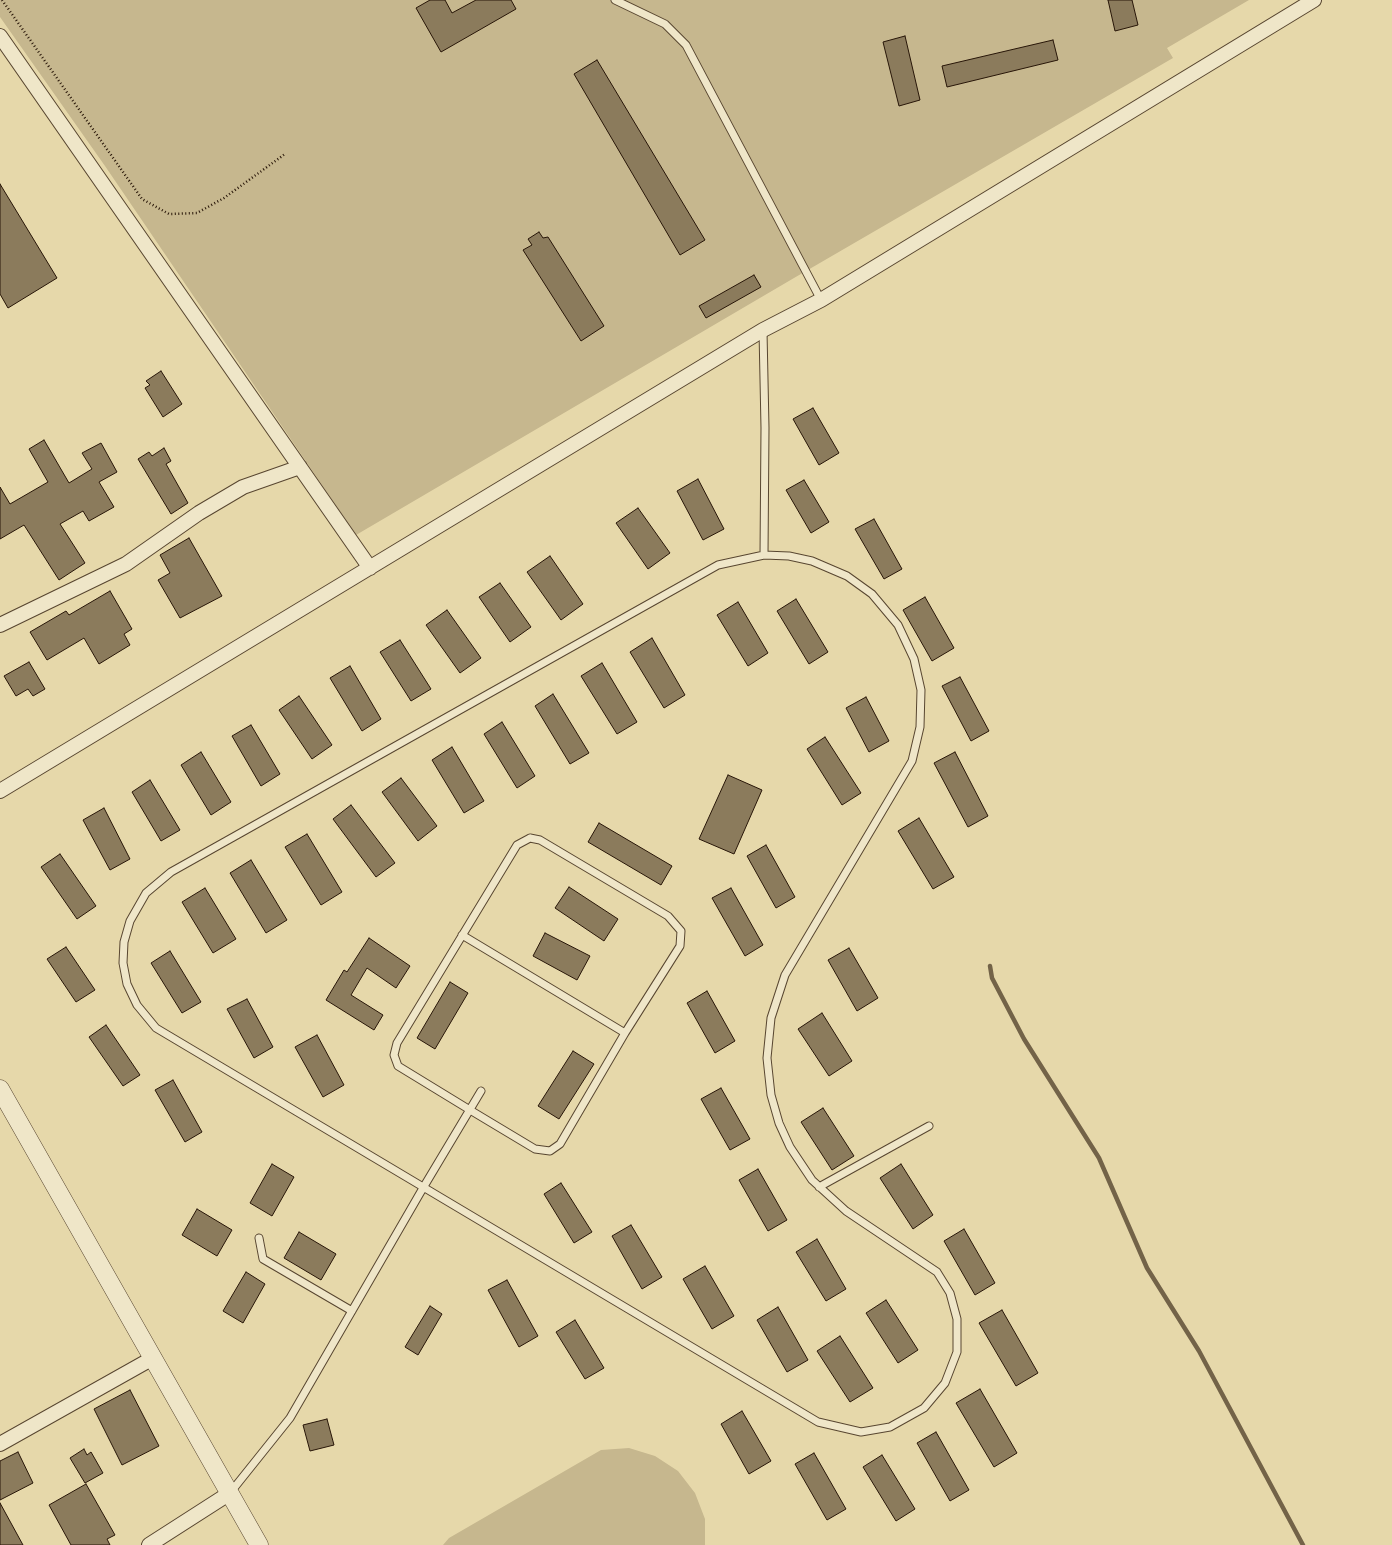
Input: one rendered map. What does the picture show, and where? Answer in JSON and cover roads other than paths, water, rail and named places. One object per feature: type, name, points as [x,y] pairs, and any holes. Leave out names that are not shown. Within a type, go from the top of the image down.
[{"type":"street","points":[[0,791],[763,330],[821,300],[1314,0]]},
{"type":"street","points":[[0,36],[370,568]]},
{"type":"street","points":[[0,626],[126,564],[199,513],[243,487],[300,468]]},
{"type":"street","points":[[0,1089],[259,1545]]},
{"type":"street","points":[[0,1444],[153,1358]]},
{"type":"street","points":[[148,1545],[230,1493]]},
{"type":"lane","points":[[615,0],[665,24],[686,45],[821,300]]},
{"type":"lane","points":[[763,330],[765,428],[764,555]]},
{"type":"lane","points":[[764,555],[789,556],[812,561],[847,576],[872,594],[898,626],[914,659],[921,690],[920,727],[912,761],[785,976],[771,1018],[767,1058],[771,1095],[779,1123],[790,1147],[819,1187],[846,1211],[937,1272],[950,1293],[957,1319],[957,1352],[945,1383],[924,1408],[890,1427],[861,1432],[818,1422],[156,1028],[136,1005],[127,984],[124,942],[130,921],[146,893],[171,872],[710,569],[718,565],[764,555]]},
{"type":"lane","points":[[530,838],[540,840],[668,916],[681,931],[680,946],[625,1034],[560,1144],[550,1151],[535,1149],[398,1066],[394,1055],[397,1043],[517,845],[530,838]]},
{"type":"lane","points":[[462,935],[625,1034]]},
{"type":"lane","points":[[230,1493],[290,1418],[481,1091]]},
{"type":"lane","points":[[819,1187],[929,1126]]},
{"type":"lane","points":[[260,1238],[263,1259],[352,1311]]},
{"type":"waterway","points":[[990,966],[992,978],[1024,1039],[1099,1158],[1147,1268],[1199,1351],[1303,1545]]}]
